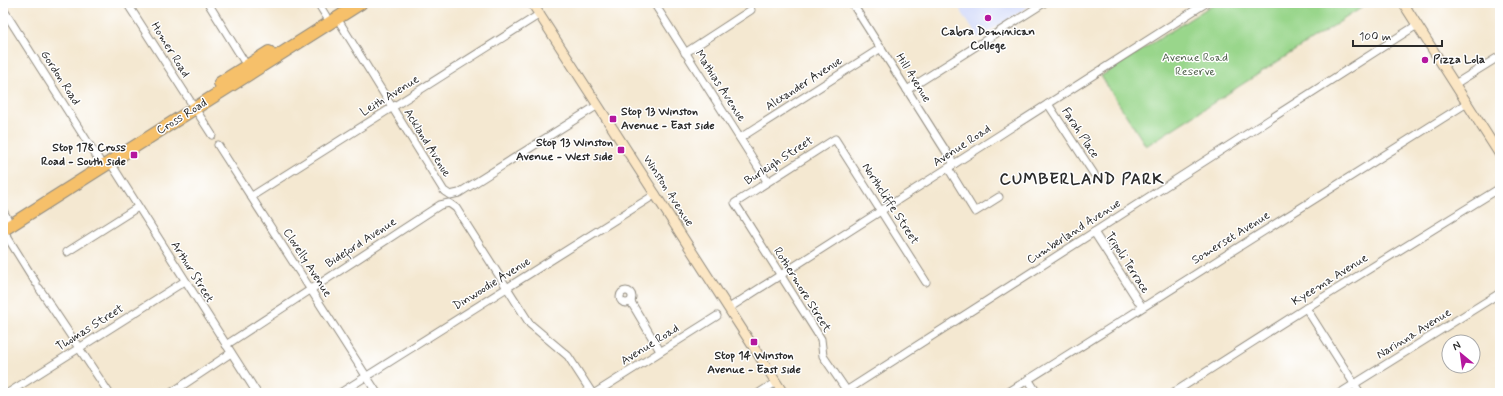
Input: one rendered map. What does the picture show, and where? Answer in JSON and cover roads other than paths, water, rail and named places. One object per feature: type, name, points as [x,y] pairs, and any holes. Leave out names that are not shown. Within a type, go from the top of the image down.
[{"type":"highway","name":"Cross Road","points":[[3,230],[105,161],[334,14],[361,3]]},
{"type":"highway","name":"Cross Road","points":[[4,217],[105,161]]},
{"type":"highway","points":[[3,230],[4,217]]},
{"type":"street","name":"Homer Road","points":[[127,3],[192,105]]},
{"type":"street","points":[[208,3],[249,69]]},
{"type":"street","name":"Ackland Avenue","points":[[318,3],[334,14],[444,191],[530,324],[568,356],[593,393]]},
{"type":"street","name":"Winston Avenue","points":[[532,3],[783,393]]},
{"type":"street","name":"Mathias Avenue","points":[[654,3],[768,181]]},
{"type":"street","name":"Hill Avenue","points":[[852,3],[908,90],[975,212],[1000,197]]},
{"type":"street","points":[[908,90],[1044,3]]},
{"type":"street","name":"Avenue Road","points":[[729,308],[1206,3]]},
{"type":"street","points":[[1404,3],[1500,155]]},
{"type":"street","name":"Gordon Road","points":[[3,9],[105,161]]},
{"type":"street","points":[[685,53],[751,10]]},
{"type":"street","name":"Leith Avenue","points":[[252,196],[540,14]]},
{"type":"street","name":"Cumberland Avenue","points":[[845,392],[1417,25]]},
{"type":"street","name":"Alexander Avenue","points":[[740,138],[881,48]]},
{"type":"street","points":[[1455,84],[1500,56]]},
{"type":"street","name":"Somerset Avenue","points":[[1007,393],[1467,103]]},
{"type":"street","name":"Farah Place","points":[[1048,104],[1094,174]]},
{"type":"street","points":[[192,105],[212,135]]},
{"type":"street","name":"Bideford Avenue","points":[[226,345],[440,205],[598,105]]},
{"type":"street","name":"Burleigh Street","points":[[734,203],[835,139]]},
{"type":"street","name":"Northcliffe Street","points":[[835,139],[926,282]]},
{"type":"street","name":"Clovelly Avenue","points":[[218,145],[377,393]]},
{"type":"street","name":"Arthur Street","points":[[105,161],[138,207],[256,393]]},
{"type":"street","name":"Kyeema Avenue","points":[[1173,393],[1306,308],[1500,188]]},
{"type":"street","name":"Dinwoodie Avenue","points":[[340,393],[656,194]]},
{"type":"street","name":"Rothermore Street","points":[[734,203],[821,339],[823,356],[845,392]]},
{"type":"street","points":[[67,252],[138,207]]},
{"type":"street","points":[[3,230],[78,348],[109,393]]},
{"type":"street","name":"Tripoli Terrace","points":[[1094,232],[1142,307]]},
{"type":"street","name":"Thomas Street","points":[[8,393],[185,281]]},
{"type":"street","name":"Narinna Avenue","points":[[1340,393],[1500,293]]},
{"type":"street","points":[[631,302],[660,351]]},
{"type":"street","points":[[1306,308],[1360,393]]},
{"type":"street","name":"Avenue Road","points":[[593,393],[716,316]]},
{"type":"street","points":[[171,393],[231,353]]},
{"type":"street","points":[[1028,379],[1037,393]]},
{"type":"street","points":[[759,393],[776,382]]},
{"type":"place","name":"Cabra Dominican College","points":[[988,18]]},
{"type":"place","name":"Pizza Lola","points":[[1425,60]]},
{"type":"place","name":"Stop 13 Winston Avenue - East side","points":[[613,119]]},
{"type":"place","name":"Stop 13 Winston Avenue - West side","points":[[621,150]]},
{"type":"place","name":"Stop 178 Cross Road - South side","points":[[134,155]]},
{"type":"place","name":"Stop 14 Winston Avenue - East side","points":[[754,342]]},
{"type":"district","name":"CUMBERLAND PARK","points":[[1082,179]]},
{"type":"park label","name":"Avenue Road Reserve","points":[[1195,65]]}]
